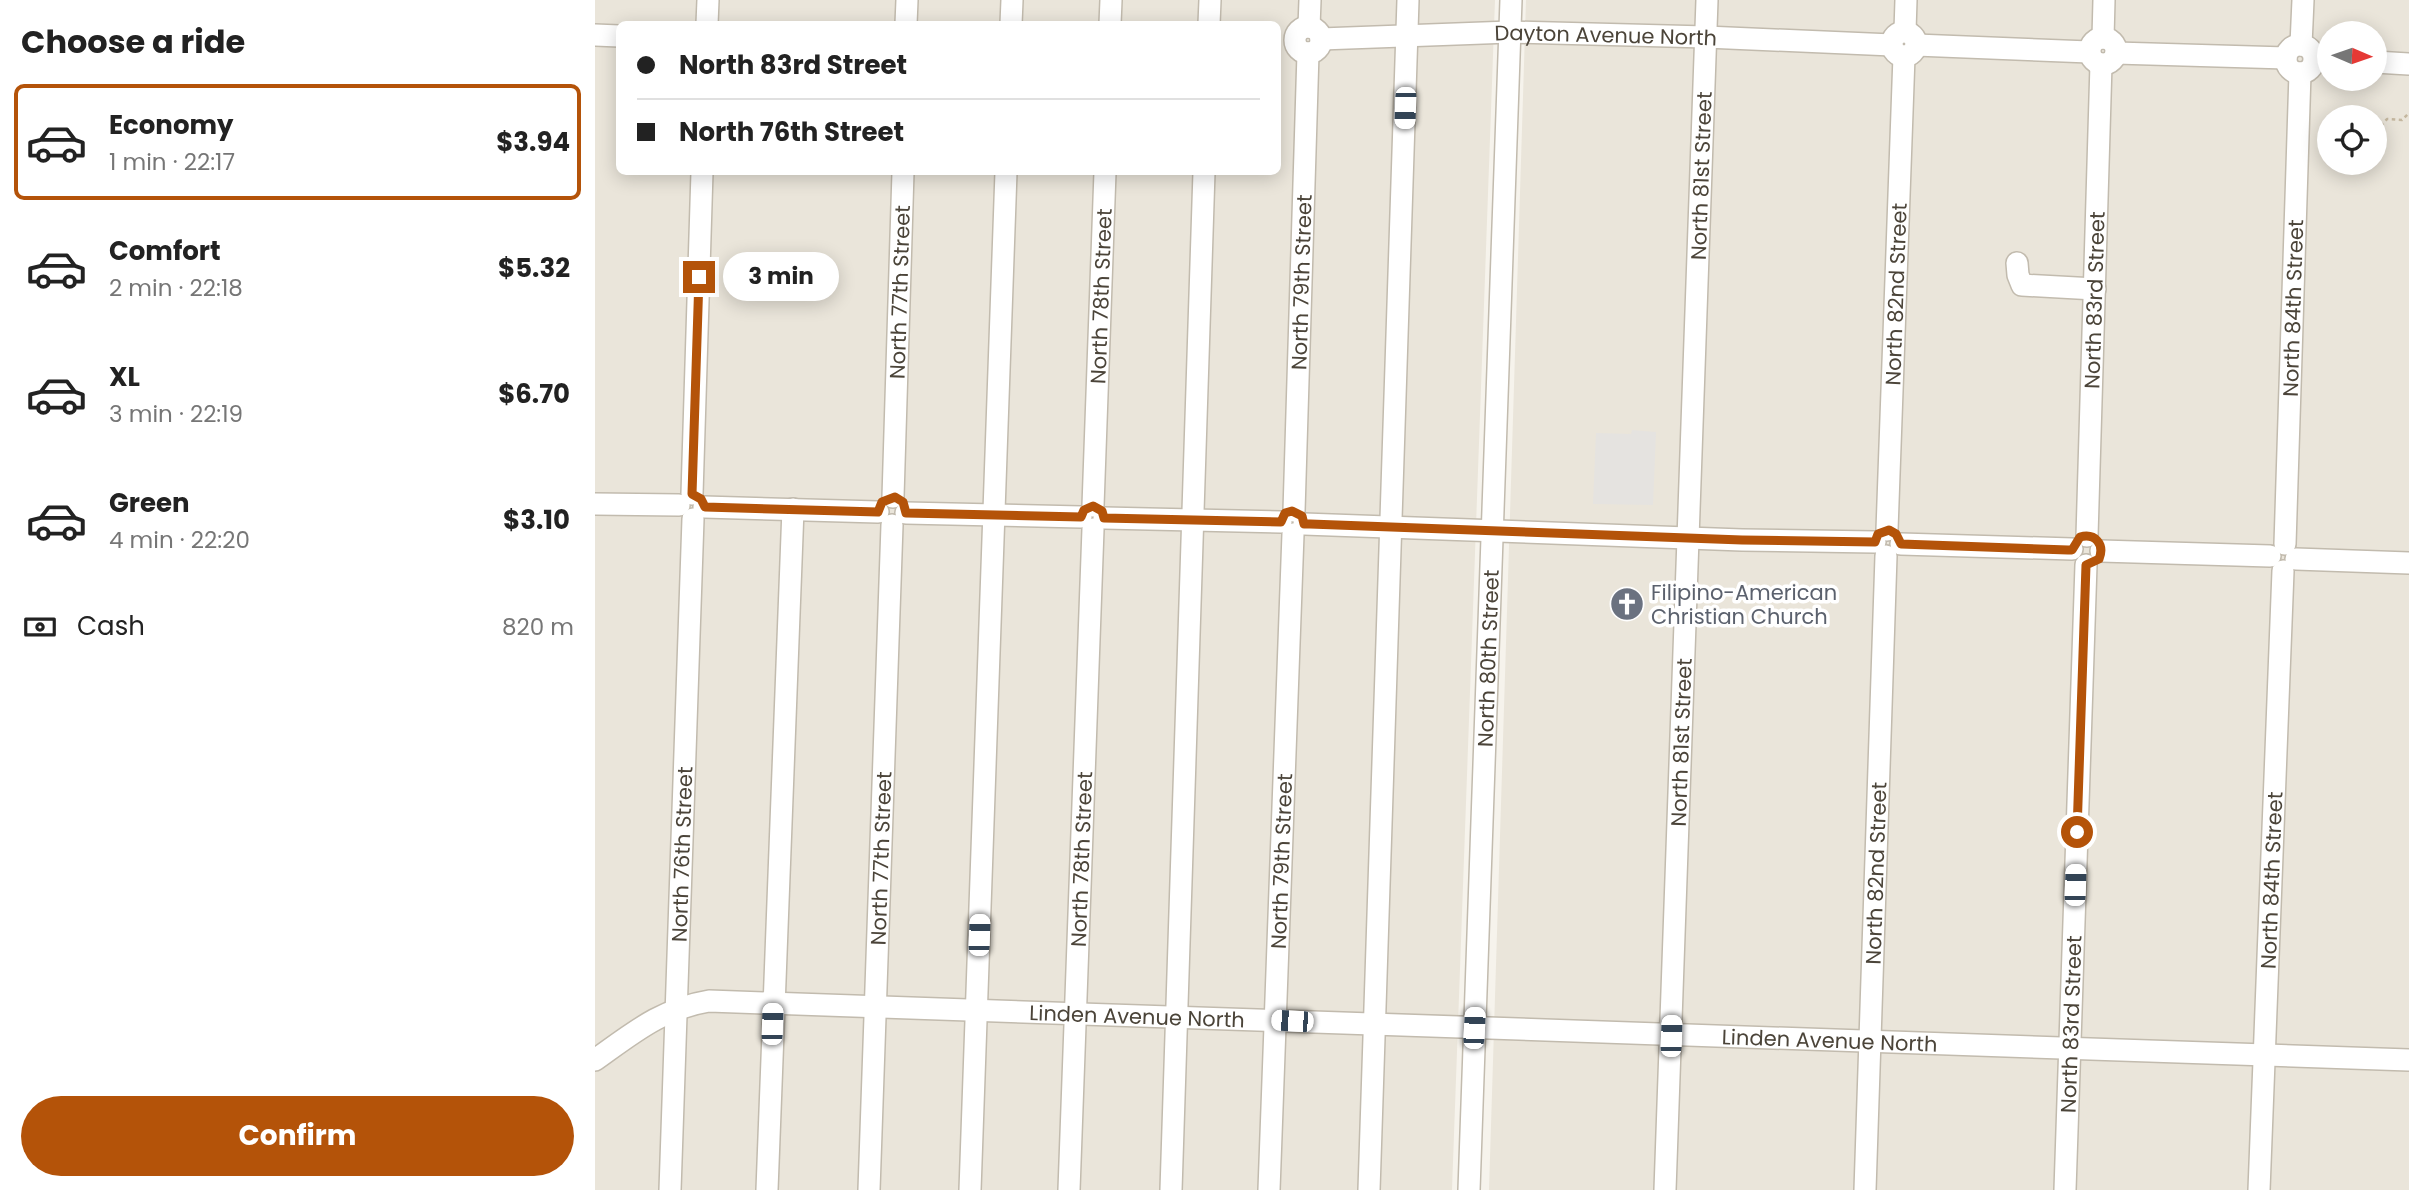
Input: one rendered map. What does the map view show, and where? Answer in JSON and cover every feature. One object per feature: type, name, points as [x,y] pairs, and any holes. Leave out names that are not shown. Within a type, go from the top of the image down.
[{"type":"street","points":[[706,21],[708,0]]},
{"type":"street","points":[[906,21],[907,0]]},
{"type":"street","points":[[1011,21],[1012,0]]},
{"type":"street","points":[[1110,21],[1111,0]]},
{"type":"street","points":[[1209,21],[1210,0]]},
{"type":"street","name":"North 79th Street","points":[[1269,1190],[1293,523],[1302,41],[1310,0]]},
{"type":"street","points":[[1369,1190],[1408,0]]},
{"type":"street","name":"North 80th Street","points":[[1469,1190],[1511,0]]},
{"type":"street","name":"North 81st Street","points":[[1665,1190],[1707,0]]},
{"type":"street","name":"North 82nd Street","points":[[1865,1190],[1906,0]]},
{"type":"street","name":"North 83rd Street","points":[[2065,1190],[2104,0]]},
{"type":"street","name":"North 84th Street","points":[[2259,1190],[2283,558],[2306,59],[2303,0]]},
{"type":"street","name":"Dayton Avenue North","points":[[1302,41],[1510,32],[2306,59]]},
{"type":"street","points":[[595,34],[616,36]]},
{"type":"street","points":[[2387,63],[2409,64]]},
{"type":"street","name":"North 76th Street","points":[[670,1190],[702,175]]},
{"type":"street","name":"North 77th Street","points":[[869,1190],[903,175]]},
{"type":"street","points":[[970,1190],[1006,175]]},
{"type":"street","name":"North 78th Street","points":[[1069,1190],[1105,175]]},
{"type":"street","points":[[1171,1190],[1204,175]]},
{"type":"street","points":[[2017,263],[2022,285],[2095,289]]},
{"type":"street","points":[[595,504],[1293,523],[2087,550],[2409,564]]},
{"type":"street","points":[[767,1190],[793,509]]},
{"type":"street","name":"Linden Avenue North","points":[[595,1060],[649,1021],[676,1008],[709,1001],[2409,1060]]},
{"type":"path","points":[[2387,119],[2402,120],[2409,113]]},
{"type":"shaded area","points":[[595,0],[1495,0],[1452,1190],[595,1190]]},
{"type":"shaded area","points":[[1526,0],[2409,0],[2409,1190],[1489,1190]]},
{"type":"shaded area","points":[[1632,430],[1656,432],[1653,505],[1593,504],[1596,433],[1631,434]]},
{"type":"place","name":"Filipino-American Christian Church","points":[[1627,604]]},
{"type":"route","points":[[699,277],[692,494],[699,496],[704,507],[878,512],[885,499],[895,497],[903,502],[906,513],[1081,517],[1084,510],[1093,506],[1102,511],[1104,518],[1281,522],[1285,513],[1296,511],[1304,519],[1304,524],[1742,540],[1875,542],[1878,534],[1889,530],[1899,537],[1901,544],[2068,550],[2072,550],[2080,537],[2094,538],[2101,545],[2101,555],[2095,562],[2086,565],[2077,832]]}]
